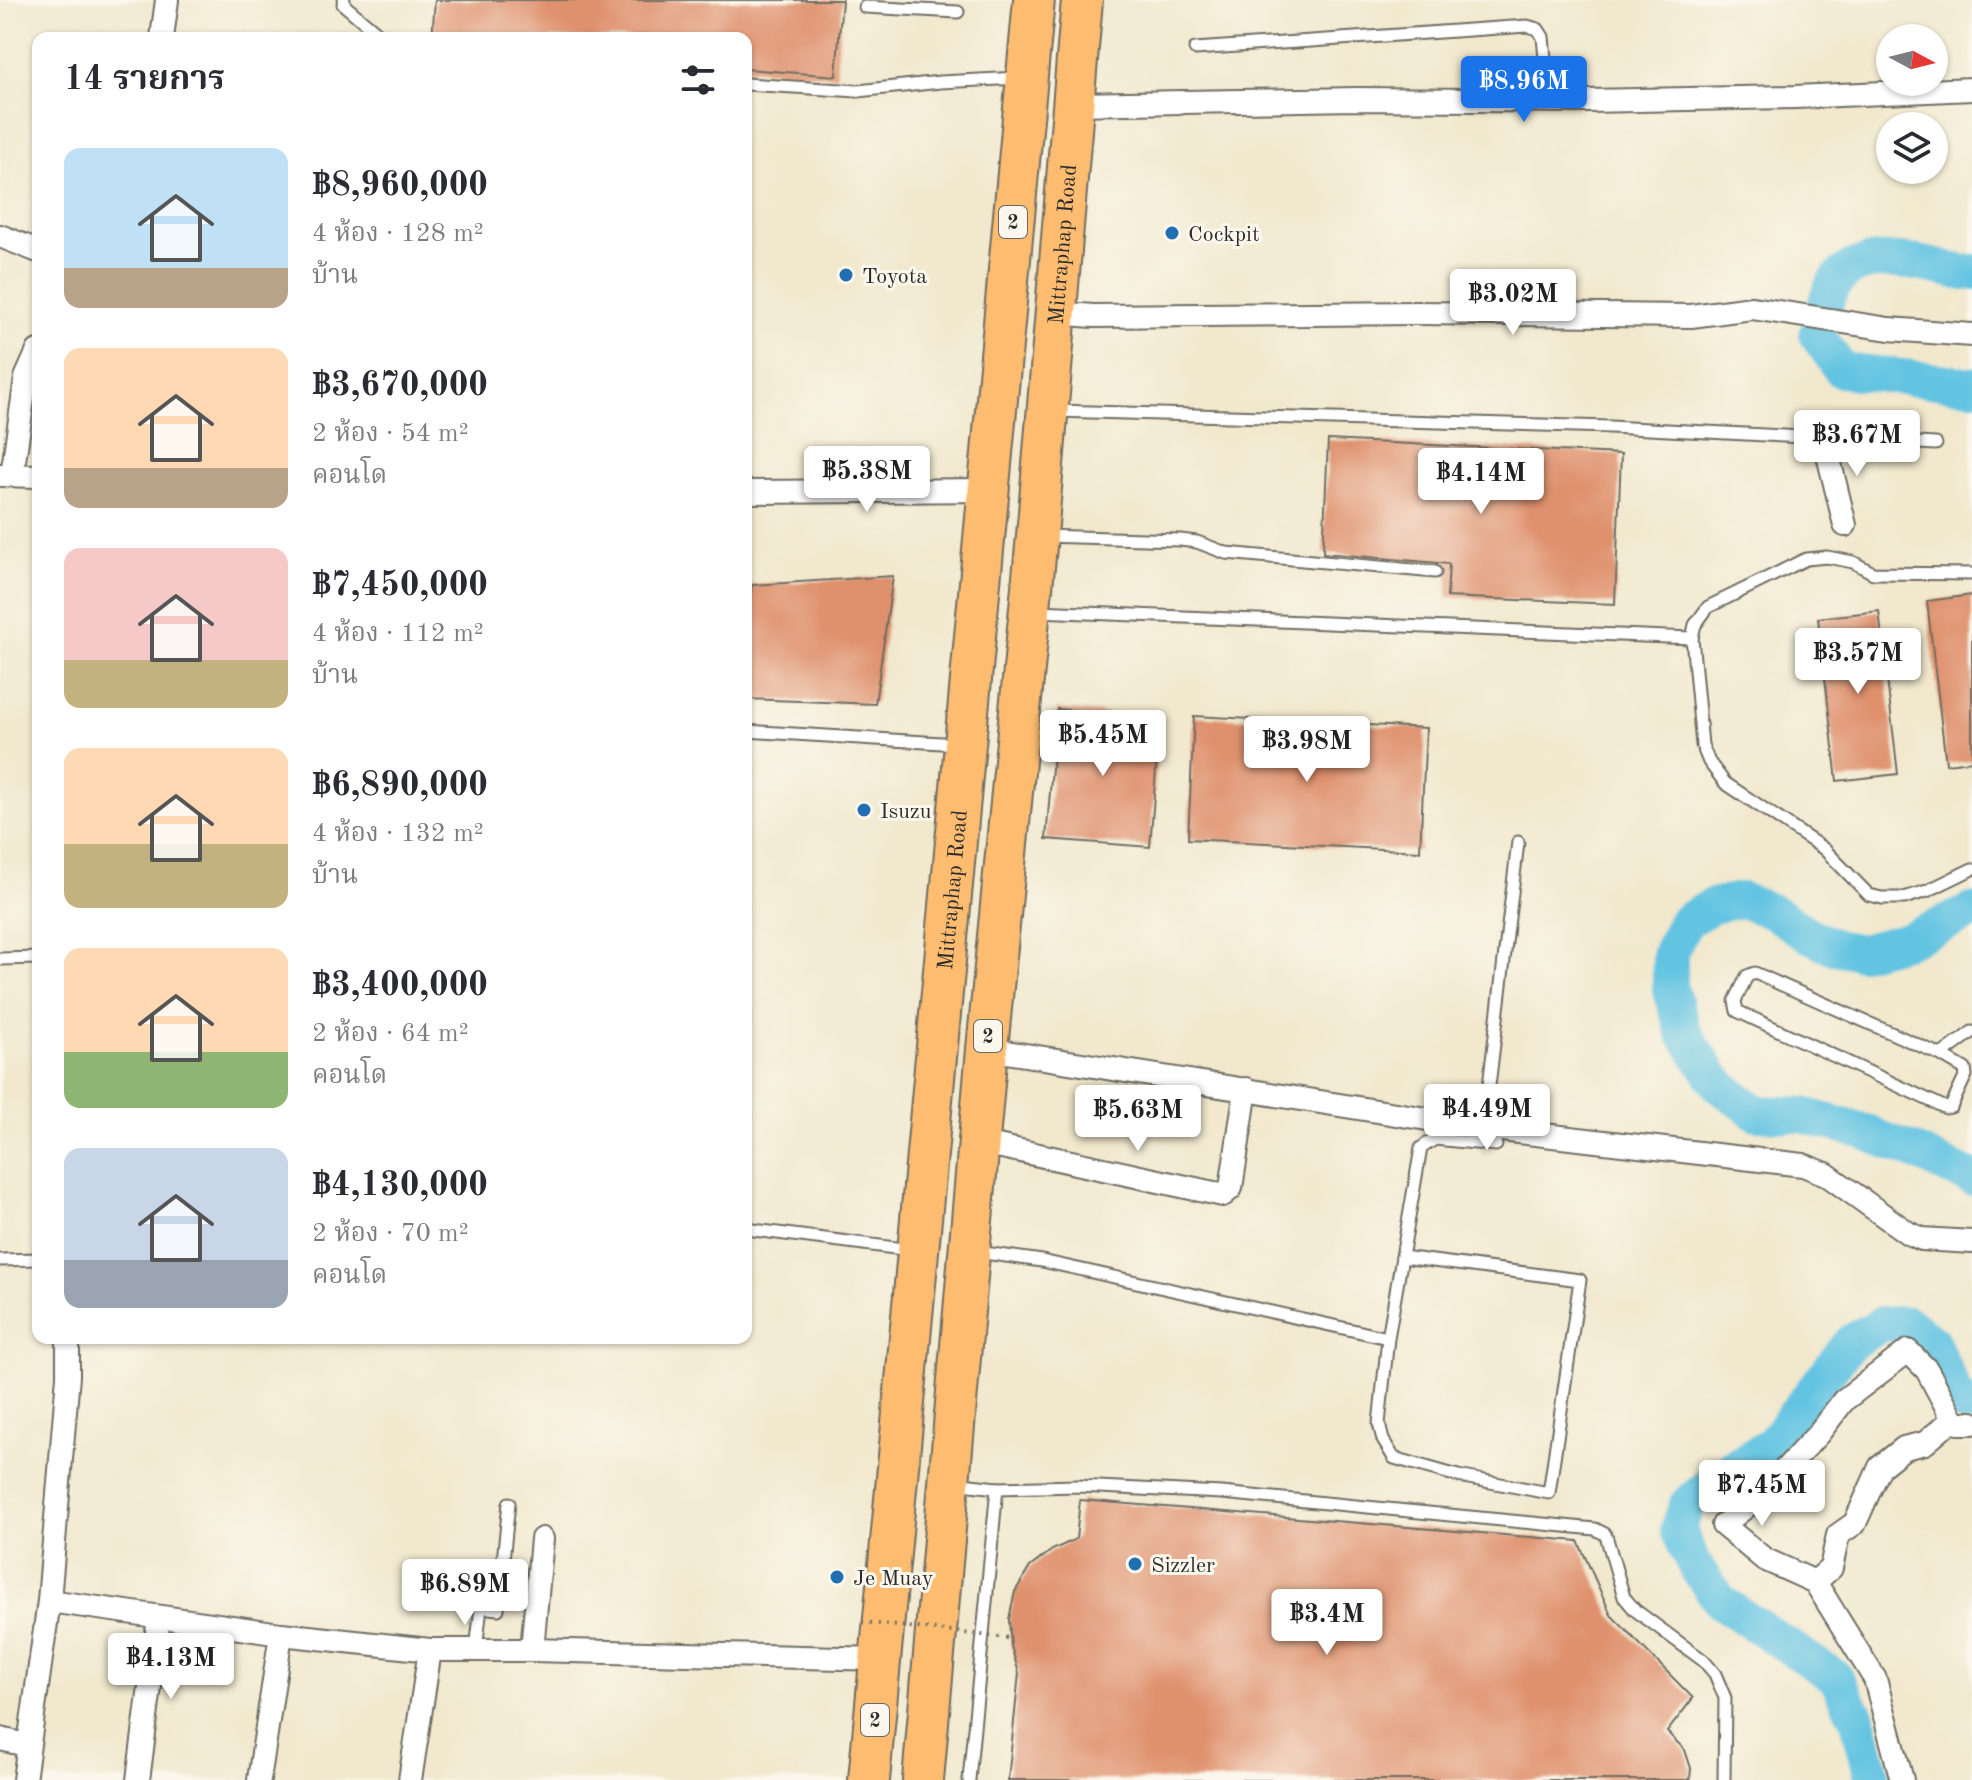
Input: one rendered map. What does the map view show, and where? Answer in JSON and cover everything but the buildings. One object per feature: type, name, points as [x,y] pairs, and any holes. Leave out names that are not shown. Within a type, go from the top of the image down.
[{"type":"highway","name":"Mittraphap Road","points":[[869,1780],[1034,0]]},
{"type":"highway","name":"Mittraphap Road","points":[[923,1780],[987,1049],[1031,611],[1082,0]]},
{"type":"highway","points":[[988,490],[1041,496]]},
{"type":"street","points":[[163,32],[167,0]]},
{"type":"street","points":[[1072,104],[1795,97],[1972,89]]},
{"type":"street","points":[[0,236],[32,249]]},
{"type":"street","points":[[1056,313],[1093,316],[1416,313],[1691,316],[1752,308],[1889,329],[1972,335]]},
{"type":"street","points":[[32,364],[26,378],[6,475],[32,477]]},
{"type":"street","points":[[1827,437],[1828,455],[1845,525]]},
{"type":"street","points":[[752,492],[988,490]]},
{"type":"street","points":[[987,1049],[1246,1089],[1490,1137],[1803,1165],[1826,1174],[1908,1233],[1922,1239],[1972,1242]]},
{"type":"street","points":[[979,1142],[1223,1195],[1231,1188],[1246,1089]]},
{"type":"street","points":[[24,1780],[49,1601],[68,1344]]},
{"type":"street","points":[[1815,1582],[1831,1568],[1838,1535],[1855,1523],[1880,1467],[1904,1448],[1925,1443],[1962,1421],[1927,1370],[1908,1351],[1844,1400],[1818,1434],[1762,1494],[1723,1525],[1764,1559],[1815,1582],[1875,1679],[1902,1780]]},
{"type":"street","points":[[532,1650],[542,1539]]},
{"type":"street","points":[[49,1601],[281,1634],[430,1650],[880,1659]]},
{"type":"street","points":[[138,1780],[159,1617]]},
{"type":"street","points":[[259,1780],[281,1634]]},
{"type":"street","points":[[410,1780],[430,1650]]},
{"type":"street","points":[[0,1739],[27,1745]]},
{"type":"lane","points":[[344,0],[343,4],[376,32]]},
{"type":"lane","points":[[865,7],[958,12]]},
{"type":"lane","points":[[1195,49],[1527,26],[1538,29],[1543,37],[1549,101]]},
{"type":"lane","points":[[752,84],[858,91],[940,82],[1027,78]]},
{"type":"lane","points":[[1048,410],[1085,414],[1610,427],[1936,444]]},
{"type":"lane","points":[[1037,536],[1180,540],[1197,542],[1226,553],[1435,572]]},
{"type":"lane","points":[[1972,574],[1873,573],[1853,562],[1827,557],[1806,559],[1708,607],[1695,625],[1692,638],[1702,745],[1709,762],[1725,783],[1824,849],[1869,895],[1904,898],[1927,891],[1972,869]]},
{"type":"lane","points":[[1031,611],[1692,638]]},
{"type":"lane","points":[[752,731],[967,745]]},
{"type":"lane","points":[[1402,1257],[1580,1280],[1549,1493],[1458,1476],[1394,1458],[1383,1440],[1379,1424],[1388,1338],[1402,1257],[1421,1148],[1435,1139],[1490,1137],[1518,842]]},
{"type":"lane","points":[[0,959],[32,958]]},
{"type":"lane","points":[[1755,973],[1941,1055],[1965,1069],[1966,1075],[1951,1107],[1946,1108],[1737,1011],[1735,1001],[1747,976],[1755,973]]},
{"type":"lane","points":[[1941,1055],[1972,1032]]},
{"type":"lane","points":[[752,1230],[919,1251]]},
{"type":"lane","points":[[969,1250],[1042,1261],[1388,1338]]},
{"type":"lane","points":[[0,1260],[32,1259]]},
{"type":"lane","points":[[951,1483],[997,1488],[1078,1486],[1222,1493],[1595,1529],[1605,1534],[1624,1597],[1635,1610],[1704,1661],[1715,1674],[1725,1698],[1724,1780]]},
{"type":"lane","points":[[969,1780],[997,1488]]},
{"type":"lane","points":[[476,1650],[481,1607],[498,1609],[509,1503]]},
{"type":"path","points":[[862,1622],[1010,1638]]},
{"type":"waterway","points":[[1826,302],[1835,283],[1849,270],[1866,263],[1905,261],[1972,272]]},
{"type":"waterway","points":[[1817,334],[1841,370],[1972,385]]},
{"type":"waterway","points":[[1972,911],[1908,940],[1862,952],[1834,947],[1773,912],[1741,900],[1712,906],[1686,921],[1670,952],[1670,988],[1684,1033],[1718,1084],[1757,1113],[1803,1115],[1859,1130],[1972,1178]]},
{"type":"waterway","points":[[1873,1780],[1858,1720],[1836,1678],[1721,1602],[1695,1566],[1678,1530],[1687,1504],[1724,1473],[1771,1445],[1851,1342],[1882,1324],[1908,1324],[1932,1342],[1955,1394],[1966,1405],[1972,1405]]},
{"type":"place","name":"Cockpit","points":[[1172,233]]},
{"type":"place","name":"Toyota","points":[[846,275]]},
{"type":"place","name":"Isuzu","points":[[864,810]]},
{"type":"place","name":"Sizzler","points":[[1135,1564]]},
{"type":"place","name":"Je Muay","points":[[837,1577]]}]
